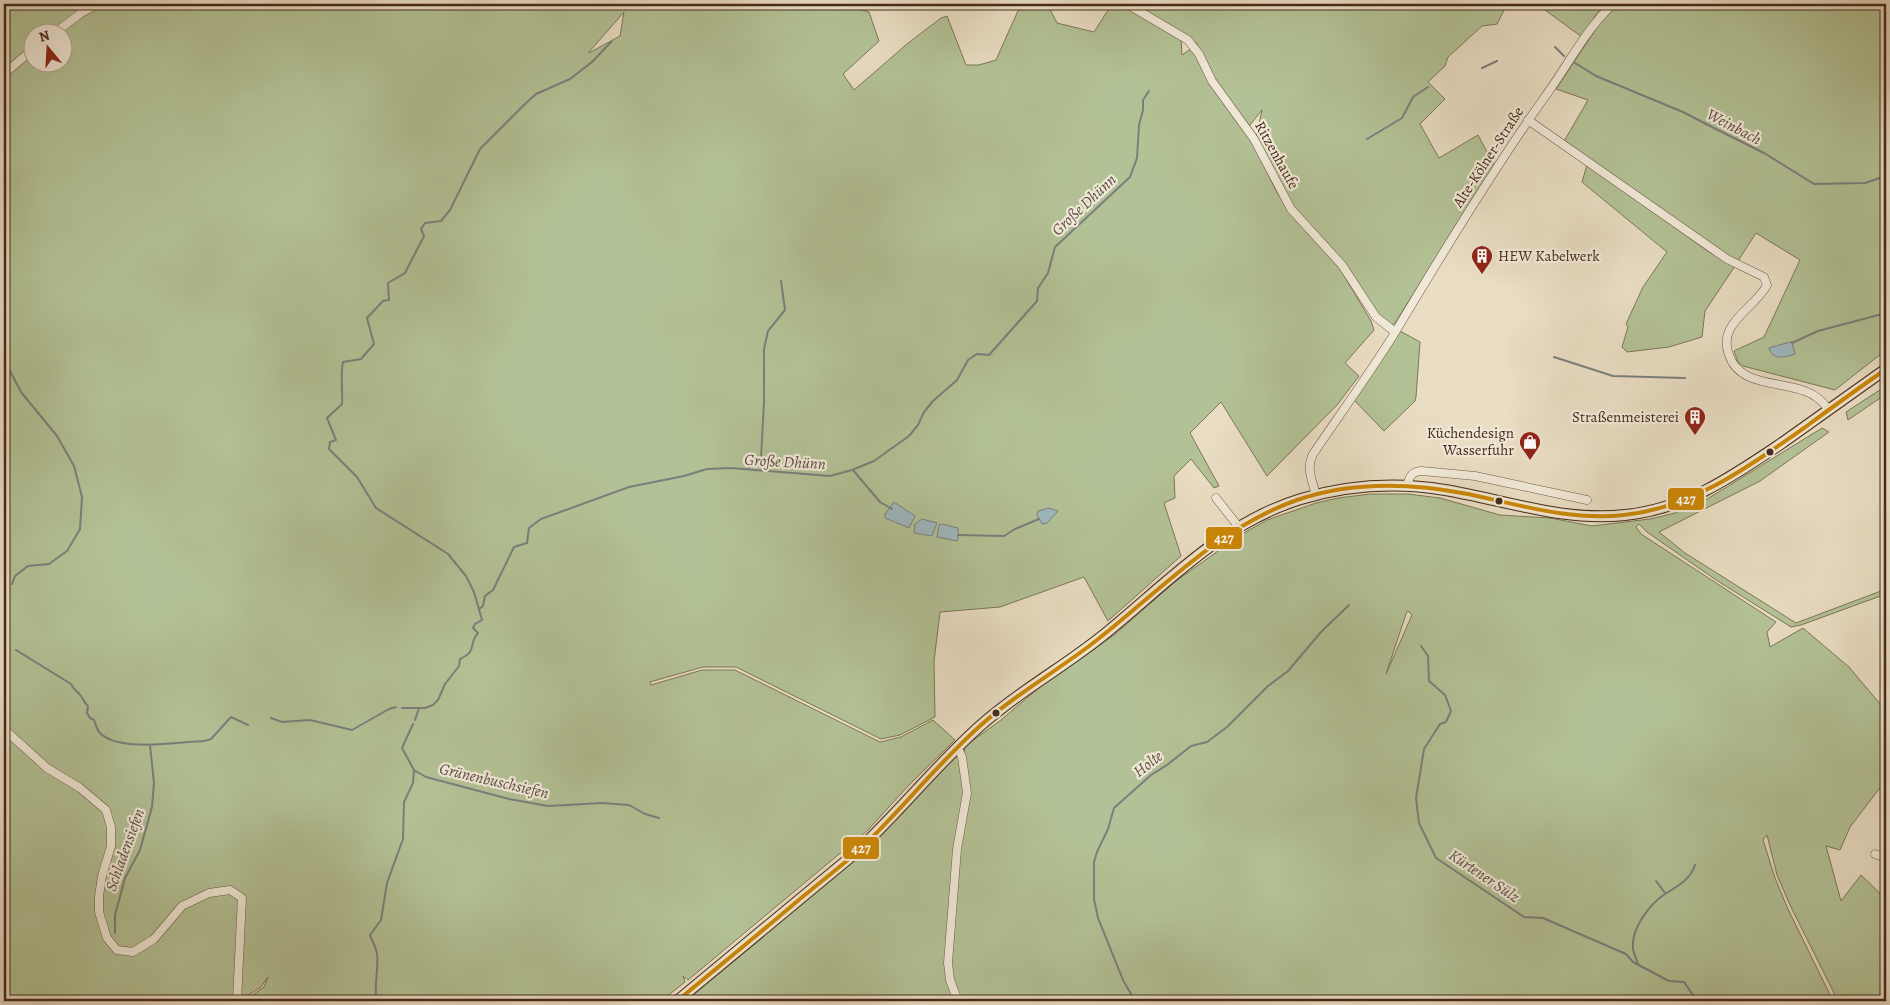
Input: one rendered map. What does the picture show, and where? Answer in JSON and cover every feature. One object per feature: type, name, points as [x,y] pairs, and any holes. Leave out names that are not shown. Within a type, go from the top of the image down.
[{"type":"main road","points":[[677,1001],[846,862],[995,713],[1096,642],[1201,553],[1238,526],[1263,513],[1300,499],[1367,486],[1407,486],[1446,490],[1577,516],[1603,517],[1647,512],[1686,500],[1716,487],[1886,369]]},
{"type":"street","points":[[69,22],[98,4]]},
{"type":"street","name":"Ritzenhaufe","points":[[1127,4],[1188,40],[1200,54],[1212,81],[1254,139],[1291,209],[1342,265],[1376,317],[1395,332]]},
{"type":"street","name":"Alte-Kölner-Straße","points":[[1316,495],[1309,462],[1395,332],[1528,120],[1600,16],[1613,4]]},
{"type":"street","points":[[4,74],[22,59]]},
{"type":"street","points":[[1528,120],[1727,259],[1764,277],[1767,285],[1762,293],[1730,329],[1726,350],[1730,360],[1735,369],[1752,378],[1804,390],[1821,400],[1829,410]]},
{"type":"street","points":[[1407,486],[1408,478],[1415,472],[1422,471],[1475,476],[1587,500]]},
{"type":"street","points":[[1216,498],[1238,526]]},
{"type":"street","points":[[4,729],[47,768],[80,788],[106,810],[111,827],[111,846],[102,876],[99,912],[107,938],[117,950],[133,952],[154,939],[182,906],[209,892],[230,890],[242,898],[243,912],[237,1001]]},
{"type":"street","points":[[958,748],[962,757],[967,793],[957,849],[948,963],[950,980],[958,1001]]},
{"type":"street","points":[[1875,854],[1886,858]]},
{"type":"green space","points":[[4,4],[857,4],[859,9],[869,12],[879,41],[843,74],[854,90],[907,44],[941,18],[947,16],[966,65],[979,65],[996,60],[1021,4],[1050,4],[1049,7],[1057,23],[1094,32],[1112,4],[1122,4],[1181,38],[1182,55],[1198,44],[1132,4],[1507,4],[1497,24],[1482,26],[1448,57],[1445,66],[1428,82],[1445,99],[1420,124],[1439,158],[1478,135],[1494,165],[1395,323],[1390,326],[1378,315],[1293,207],[1256,137],[1262,110],[1246,130],[1253,140],[1275,189],[1288,210],[1340,269],[1371,321],[1374,330],[1345,363],[1359,376],[1337,405],[1267,476],[1221,402],[1190,433],[1219,486],[1214,488],[1191,459],[1174,476],[1175,498],[1164,503],[1181,556],[1108,621],[1084,577],[1000,607],[940,612],[934,661],[935,717],[900,735],[881,739],[736,667],[703,667],[650,682],[651,685],[702,670],[735,670],[880,742],[901,737],[933,720],[955,740],[910,784],[868,830],[688,980],[683,976],[685,982],[661,1001],[244,1001],[264,987],[268,977],[261,987],[239,1001],[244,898],[231,888],[181,905],[152,939],[132,950],[118,948],[108,937],[100,912],[104,878],[114,845],[107,809],[48,767],[4,727],[4,674],[9,671],[4,666]],"holes":[[[624,12],[620,36],[589,53]]]},
{"type":"green space","points":[[1531,4],[1607,4],[1597,13],[1582,37],[1545,10]]},
{"type":"green space","points":[[1619,4],[1886,4],[1886,350],[1835,390],[1743,366],[1738,362],[1734,351],[1764,337],[1800,260],[1756,233],[1738,261],[1723,254],[1563,143],[1588,100],[1556,89],[1602,20]]},
{"type":"green space","points":[[1587,165],[1709,252],[1735,266],[1705,311],[1702,337],[1669,347],[1627,352],[1622,347],[1628,327],[1626,324],[1643,287],[1667,252],[1582,182]]},
{"type":"green space","points":[[1400,331],[1420,342],[1416,397],[1415,401],[1384,431],[1354,400]]},
{"type":"green space","points":[[1886,386],[1886,394],[1848,420],[1846,412]]},
{"type":"green space","points":[[1822,428],[1829,432],[1760,481],[1659,532],[1685,553],[1796,623],[1881,591],[1886,590],[1886,594],[1791,627],[1716,580],[1647,532],[1639,524],[1636,527],[1641,534],[1776,622],[1767,632],[1770,647],[1803,628],[1849,667],[1886,711],[1886,780],[1850,827],[1840,850],[1826,846],[1841,901],[1861,875],[1886,899],[1886,1001],[1838,1001],[1777,875],[1767,835],[1763,840],[1775,878],[1787,907],[1833,1001],[684,1001],[839,870],[958,753],[968,793],[964,747],[1001,720],[1041,686],[1114,635],[1176,581],[1242,534],[1267,520],[1316,503],[1370,494],[1408,494],[1440,498],[1500,515],[1550,518],[1592,526],[1650,519],[1675,513],[1704,501]],"holes":[[[1407,611],[1412,615],[1386,674]]]},
{"type":"green space","points":[[4,732],[80,789],[105,811],[110,828],[109,845],[98,912],[116,951],[133,954],[184,907],[210,894],[230,891],[241,900],[234,1001],[4,1001]]},
{"type":"water","points":[[1792,342],[1795,354],[1780,357],[1773,355],[1769,348]]},
{"type":"water","points":[[894,502],[915,516],[909,528],[885,518],[885,514]]},
{"type":"water","points":[[1049,508],[1058,511],[1047,523],[1042,524],[1037,515],[1038,511]]},
{"type":"water","points":[[922,519],[937,523],[932,536],[914,533],[915,524]]},
{"type":"water","points":[[939,525],[958,528],[957,541],[937,537]]},
{"type":"waterway","points":[[402,708],[425,708],[433,705],[438,700],[445,684],[459,666],[460,659],[471,650],[473,641],[478,633],[473,628],[475,624],[482,620],[474,592],[466,576],[448,554],[376,508],[357,477],[329,449],[330,442],[336,440],[327,418],[342,404],[343,362],[361,359],[374,344],[367,318],[383,301],[389,300],[388,283],[405,273],[424,236],[421,229],[425,223],[441,221],[450,210],[480,149],[536,94],[570,79],[592,62],[612,41]]},
{"type":"waterway","name":"Weinbach","points":[[1555,47],[1564,56]]},
{"type":"waterway","name":"Weinbach","points":[[1482,68],[1497,61]]},
{"type":"waterway","name":"Weinbach","points":[[1575,63],[1596,76],[1683,112],[1764,153],[1814,184],[1865,183],[1886,176]]},
{"type":"waterway","name":"Weinbach","points":[[1367,139],[1402,118],[1413,97],[1428,87]]},
{"type":"waterway","name":"Große Dhünn","points":[[479,609],[483,606],[485,596],[493,590],[514,547],[527,543],[529,528],[541,519],[629,487],[684,476],[707,469],[731,468],[830,476],[874,461],[909,436],[933,401],[957,380],[968,360],[977,354],[989,355],[1037,301],[1038,288],[1048,273],[1055,247],[1130,177],[1137,158],[1143,100],[1149,91]]},
{"type":"waterway","points":[[8,262],[5,346],[9,369],[21,392],[57,436],[74,466],[82,497],[80,529],[67,551],[49,564],[28,566],[15,576],[12,584]]},
{"type":"waterway","points":[[748,469],[761,458],[764,349],[768,331],[785,310],[781,281]]},
{"type":"waterway","points":[[1792,343],[1818,331],[1886,313]]},
{"type":"waterway","points":[[1554,357],[1613,376],[1685,378]]},
{"type":"waterway","points":[[853,470],[880,502],[892,509]]},
{"type":"waterway","points":[[958,535],[1004,536],[1039,519]]},
{"type":"waterway","name":"Holte","points":[[1135,1001],[1123,980],[1098,918],[1094,899],[1094,862],[1108,829],[1114,808],[1151,775],[1191,746],[1207,742],[1227,727],[1268,686],[1288,671],[1321,632],[1349,605]]},
{"type":"waterway","name":"Große Dhünn","points":[[4,634],[9,645]]},
{"type":"waterway","name":"Kürtener Sülz","points":[[1421,646],[1428,656],[1429,681],[1445,695],[1451,711],[1446,722],[1440,724],[1424,749],[1416,798],[1419,823],[1436,858],[1524,917],[1543,918],[1626,954],[1633,962],[1669,981],[1684,982],[1697,1001]]},
{"type":"waterway","name":"Große Dhünn","points":[[16,650],[71,684],[88,706],[87,713],[94,720],[98,731],[110,740],[122,743],[151,745],[204,741],[211,739],[231,717],[248,725]]},
{"type":"waterway","name":"Große Dhünn","points":[[271,718],[282,722],[310,720],[352,730],[396,707]]},
{"type":"waterway","points":[[415,720],[419,708]]},
{"type":"waterway","points":[[377,1001],[377,954],[370,935],[381,920],[387,883],[403,839],[404,802],[413,783],[414,770],[402,748],[413,724]]},
{"type":"waterway","name":"Schladensiefen","points":[[115,933],[115,915],[125,878],[140,850],[152,807],[154,783],[150,745]]},
{"type":"waterway","name":"Grünenbuschsiefen","points":[[414,770],[426,777],[509,799],[548,806],[602,803],[629,805],[645,814],[659,818]]},
{"type":"waterway","points":[[1638,964],[1633,949],[1633,941],[1642,918],[1653,904],[1687,879],[1695,865]]},
{"type":"waterway","points":[[1656,881],[1665,893]]},
{"type":"transit line","name":"427","points":[[677,1001],[855,854],[964,740],[995,713],[1097,640],[1216,543],[1268,512],[1297,500],[1339,489],[1382,486],[1447,490],[1546,511],[1585,516],[1624,515],[1649,511],[1697,494],[1741,470],[1784,442],[1886,369]]},
{"type":"place","name":"HEW Kabelwerk","points":[[1482,275]]},
{"type":"place","name":"Straßenmeisterei","points":[[1695,436]]},
{"type":"place","name":"Küchendesign Wasserfuhr","points":[[1530,461]]}]
